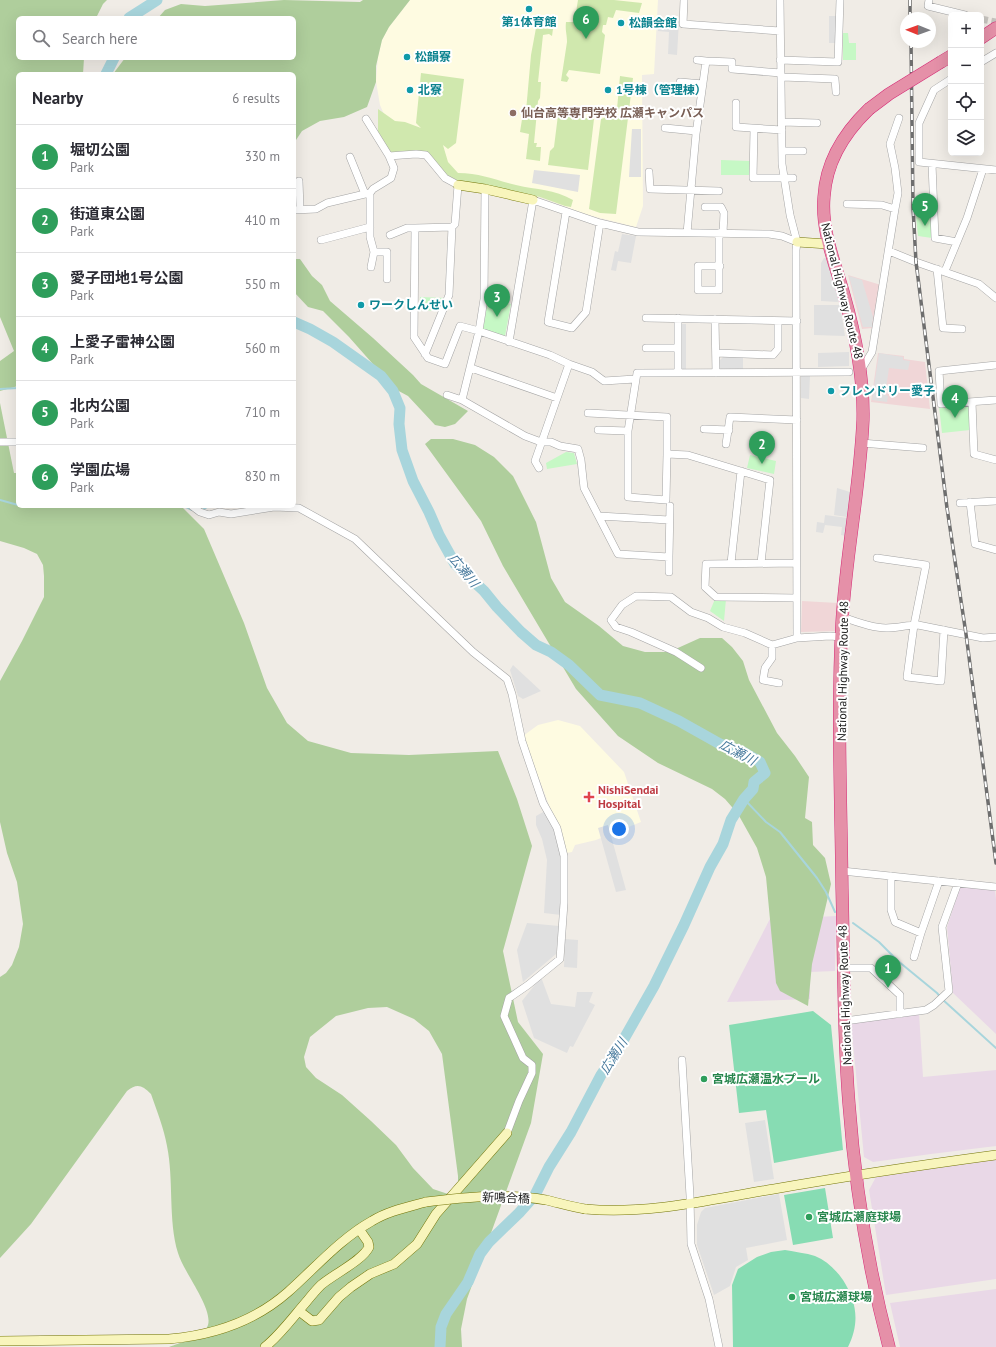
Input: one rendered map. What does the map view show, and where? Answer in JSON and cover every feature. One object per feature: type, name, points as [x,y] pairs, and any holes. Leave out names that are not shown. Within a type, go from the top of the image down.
[{"type":"highway","points":[[984,36],[996,28]]},
{"type":"highway","name":"National Highway Route 48","points":[[889,1347],[867,1248],[856,1175],[849,1102],[845,1021],[840,699],[841,637],[863,420],[861,370],[852,324],[828,244],[825,228],[824,197],[830,166],[843,138],[854,123],[869,109],[889,94],[946,59]]},
{"type":"street","points":[[684,0],[683,24],[780,31]]},
{"type":"street","points":[[780,0],[782,150],[784,179],[790,215],[797,242],[797,638]]},
{"type":"street","points":[[780,60],[838,62],[840,0]]},
{"type":"street","points":[[929,0],[928,6],[953,12]]},
{"type":"street","points":[[984,60],[996,53]]},
{"type":"street","points":[[697,60],[732,62],[732,69],[781,75],[835,79],[836,92]]},
{"type":"street","points":[[686,233],[696,131],[706,61]]},
{"type":"street","points":[[948,81],[934,90],[918,123],[919,162],[996,170]]},
{"type":"street","points":[[680,89],[680,82],[703,84]]},
{"type":"street","points":[[736,103],[736,127],[782,130]]},
{"type":"street","points":[[861,370],[872,352],[898,193],[890,144],[899,118]]},
{"type":"street","points":[[299,181],[297,209],[316,209],[328,203],[368,194],[373,189],[391,178],[394,168],[389,156],[366,119]]},
{"type":"street","points":[[782,122],[817,123]]},
{"type":"street","points":[[664,128],[696,131]]},
{"type":"street","points":[[754,128],[753,178],[793,178]]},
{"type":"street","points":[[782,150],[803,151]]},
{"type":"street","points":[[389,156],[416,154],[426,155],[445,178],[458,185],[485,189],[533,200],[600,223],[638,232],[656,231],[686,233],[771,234],[782,236],[797,242],[828,244]]},
{"type":"street","points":[[350,157],[368,194],[370,237],[374,252],[371,267]]},
{"type":"street","points":[[932,164],[936,238],[958,242]]},
{"type":"street","points":[[962,329],[944,328],[941,270],[958,242],[977,191],[983,169]]},
{"type":"street","points":[[649,172],[650,189],[719,191]]},
{"type":"street","points":[[425,354],[449,295],[452,227],[455,224],[458,185]]},
{"type":"street","points":[[462,400],[471,368],[484,299],[485,189]]},
{"type":"street","points":[[509,342],[533,200]]},
{"type":"street","points":[[847,204],[882,205],[895,209]]},
{"type":"street","points":[[705,207],[721,207],[724,213],[721,233],[720,266],[719,290],[698,290],[698,266],[720,266]]},
{"type":"street","points":[[566,212],[548,322],[572,328],[586,312],[600,223]]},
{"type":"street","points":[[321,240],[370,227]]},
{"type":"street","points":[[390,235],[407,228],[452,227]]},
{"type":"street","points":[[415,228],[414,337],[428,358],[445,364],[460,326],[550,355],[569,364],[592,372],[604,381],[635,379]]},
{"type":"street","points":[[889,251],[979,284],[996,298]]},
{"type":"street","points":[[374,252],[387,252],[387,279]]},
{"type":"street","points":[[646,318],[797,321]]},
{"type":"street","points":[[678,318],[678,370]]},
{"type":"street","points":[[715,319],[716,373]]},
{"type":"street","points":[[716,354],[773,355],[778,349],[778,321]]},
{"type":"street","points":[[646,348],[678,348]]},
{"type":"street","points":[[538,468],[535,461],[569,364]]},
{"type":"street","points":[[996,365],[939,371],[942,404],[996,400]]},
{"type":"street","points":[[471,368],[557,398]]},
{"type":"street","points":[[588,413],[631,416],[667,417],[666,500],[628,497],[628,432],[631,416],[635,379],[637,373],[849,372]]},
{"type":"street","points":[[447,396],[462,400],[514,430],[541,442],[551,442],[560,446],[578,449],[581,460],[584,488],[618,554],[669,557]]},
{"type":"street","points":[[972,402],[974,454],[996,460]]},
{"type":"street","points":[[726,444],[730,417],[797,420]]},
{"type":"street","points":[[704,429],[728,430]]},
{"type":"street","points":[[598,430],[628,432]]},
{"type":"street","points":[[0,442],[16,442]]},
{"type":"street","points":[[861,444],[923,448]]},
{"type":"street","points":[[667,454],[688,455],[770,480],[762,563]]},
{"type":"street","points":[[731,563],[741,471]]},
{"type":"street","points":[[960,503],[996,501]]},
{"type":"street","points":[[970,502],[975,544],[996,550]]},
{"type":"street","points":[[670,506],[670,572]]},
{"type":"street","points":[[195,508],[200,512],[209,515],[220,509],[231,514],[268,508]]},
{"type":"street","points":[[296,508],[355,539],[473,652],[507,679],[512,694],[526,755],[543,803],[557,828],[564,856],[564,887],[560,958],[528,985],[508,998],[504,1016],[523,1058],[532,1065],[532,1073],[519,1101],[507,1133],[436,1214],[418,1244],[394,1264],[370,1274],[351,1287],[339,1297],[319,1320],[312,1321],[299,1311]]},
{"type":"street","points":[[599,516],[669,520]]},
{"type":"street","points":[[878,558],[926,565],[914,625],[907,677],[941,681],[944,630]]},
{"type":"street","points":[[796,563],[706,564],[705,587],[716,597],[797,598]]},
{"type":"street","points":[[701,668],[676,652],[616,627],[611,620],[622,605],[636,596],[670,597],[691,612],[708,618],[723,627],[745,633],[772,645],[797,638],[830,636],[841,637]]},
{"type":"street","points":[[842,617],[862,624],[884,628],[914,625],[984,638],[996,637]]},
{"type":"street","points":[[772,645],[772,658],[765,668],[763,680],[779,683]]},
{"type":"street","points":[[842,870],[996,887]]},
{"type":"street","points":[[891,876],[891,910],[895,922],[921,932]]},
{"type":"street","points":[[914,957],[939,881]]},
{"type":"street","points":[[845,1021],[926,1010],[934,1005],[949,991],[942,927],[958,883]]},
{"type":"street","points":[[844,968],[871,968],[900,994],[900,1014]]},
{"type":"street","points":[[682,1060],[691,1244],[709,1299],[718,1347]]},
{"type":"street","name":"新鳴合橋","points":[[0,1341],[169,1339],[211,1333],[231,1326],[269,1306],[287,1292],[339,1244],[371,1221],[381,1216],[426,1202],[467,1197],[501,1196],[545,1200],[585,1209],[623,1211],[690,1204],[856,1175],[996,1155]]},
{"type":"street","points":[[265,1347],[274,1339],[320,1286],[358,1260],[367,1252],[369,1247],[368,1242],[360,1229]]},
{"type":"shaded area","name":"仙台高等専門学校 広瀬キャンパス","points":[[410,0],[658,0],[654,74],[642,75],[643,206],[636,227],[588,215],[540,197],[486,185],[459,182],[387,121],[380,105],[376,81],[378,56],[382,40],[389,27]]},
{"type":"shaded area","points":[[829,16],[837,16],[836,43],[829,43]]},
{"type":"shaded area","points":[[658,19],[679,21],[677,55],[668,54],[669,32],[658,31]]},
{"type":"shaded area","points":[[632,129],[641,129],[641,177],[629,177]]},
{"type":"shaded area","points":[[534,170],[580,175],[578,192],[532,183]]},
{"type":"shaded area","points":[[622,234],[636,236],[631,263],[618,261],[616,271],[611,270],[615,251],[618,252]]},
{"type":"shaded area","points":[[824,258],[826,258],[840,301],[837,302],[821,301],[821,263]]},
{"type":"shaded area","points":[[848,275],[881,285],[872,328],[862,329]]},
{"type":"shaded area","points":[[849,276],[862,280],[873,317],[872,327],[863,327]]},
{"type":"shaded area","points":[[814,305],[840,305],[845,336],[814,335]]},
{"type":"shaded area","points":[[681,324],[686,324],[686,370],[681,370]]},
{"type":"shaded area","points":[[849,352],[849,366],[818,367],[818,353]]},
{"type":"shaded area","points":[[878,353],[904,356],[904,359],[925,362],[930,409],[871,402]]},
{"type":"shaded area","points":[[879,353],[903,357],[903,360],[910,361],[908,370],[889,368],[885,395],[888,396],[887,402],[872,400]]},
{"type":"shaded area","points":[[723,357],[743,357],[743,371],[723,371],[719,368],[719,361]]},
{"type":"shaded area","points":[[801,376],[810,376],[809,399],[801,398]]},
{"type":"shaded area","points":[[837,488],[850,492],[847,517],[834,515]]},
{"type":"shaded area","points":[[825,515],[848,518],[846,536],[841,535],[842,527],[825,525],[823,533],[816,532],[817,522],[824,523]]},
{"type":"shaded area","points":[[802,601],[838,603],[836,631],[801,632]]},
{"type":"shaded area","points":[[513,665],[541,691],[523,699],[518,696],[510,670]]},
{"type":"shaded area","name":"NishiSendai Hospital","points":[[558,720],[580,726],[624,772],[641,822],[596,840],[575,845],[572,852],[567,853],[523,736],[538,725]]},
{"type":"shaded area","points":[[545,811],[555,828],[561,856],[561,915],[544,913],[547,860],[542,839],[536,825],[536,816]]},
{"type":"shaded area","points":[[608,825],[626,890],[616,892],[598,828]]},
{"type":"shaded area","points":[[960,887],[995,890],[996,1034],[953,993],[947,927]]},
{"type":"shaded area","points":[[773,913],[798,918],[836,916],[835,971],[810,972],[810,999],[727,1002]]},
{"type":"shaded area","points":[[527,923],[559,926],[556,954],[523,982],[517,950]]},
{"type":"shaded area","points":[[565,939],[578,940],[577,968],[564,967]]},
{"type":"shaded area","points":[[541,977],[551,1004],[575,1007],[577,992],[593,992],[589,1002],[595,1005],[573,1047],[570,1046],[567,1053],[534,1038],[522,1001]]},
{"type":"shaded area","points":[[919,1013],[923,1077],[996,1070],[996,1146],[873,1162],[864,1157],[851,1022]]},
{"type":"shaded area","points":[[765,1120],[774,1179],[754,1182],[745,1123]]},
{"type":"shaded area","points":[[996,1158],[996,1279],[886,1295],[869,1190],[876,1177]]},
{"type":"shaded area","points":[[779,1194],[787,1240],[746,1248],[748,1260],[736,1267],[730,1286],[714,1295],[697,1245],[697,1225],[701,1212],[705,1208]]},
{"type":"shaded area","points":[[996,1289],[996,1347],[900,1347],[890,1303]]},
{"type":"green space","points":[[0,0],[107,0],[103,4],[97,16],[16,16],[16,60],[84,60],[83,72],[16,72],[16,387],[0,391],[0,361],[14,351],[0,317]]},
{"type":"green space","points":[[284,0],[360,2],[363,0],[410,0],[389,27],[382,40],[376,66],[376,82],[367,107],[344,117],[320,121],[302,131],[296,140],[296,72],[114,72],[124,60],[296,60],[296,16],[160,16],[165,10],[181,4],[205,6]]},
{"type":"green space","points":[[578,0],[614,0],[642,3],[639,13],[616,10],[613,18],[608,17],[606,25],[603,25],[602,32],[605,35],[600,74],[569,70],[566,75],[569,78],[567,82],[561,81],[567,42],[566,22],[575,22]]},
{"type":"green space","points":[[536,28],[553,29],[552,36],[549,34],[543,35],[538,82],[541,82],[540,98],[538,101],[534,143],[537,143],[536,147],[541,147],[540,161],[526,159],[529,134],[520,132],[523,113],[526,111],[531,55]]},
{"type":"green space","points":[[843,33],[848,33],[849,43],[856,43],[856,60],[843,60]]},
{"type":"green space","points":[[421,73],[464,79],[456,143],[448,149],[443,145],[448,162],[458,173],[480,175],[566,196],[573,200],[571,207],[540,197],[486,185],[459,182],[447,176],[420,152],[390,152],[378,133],[378,109],[395,121],[405,122],[421,128],[416,123]]},
{"type":"green space","points":[[620,76],[633,78],[629,110],[617,109]]},
{"type":"green space","points":[[558,115],[594,119],[588,170],[548,165],[550,151],[554,147]]},
{"type":"green space","points":[[607,117],[628,118],[616,214],[600,213],[589,209],[601,119]]},
{"type":"green space","points":[[721,160],[750,161],[750,175],[721,175]]},
{"type":"green space","points":[[916,216],[931,216],[932,238],[918,236]]},
{"type":"green space","points":[[296,259],[300,259],[312,276],[322,285],[330,301],[373,338],[421,384],[468,411],[455,424],[445,427],[435,425],[408,396],[395,389],[349,337],[323,311],[308,307],[296,294]]},
{"type":"green space","points":[[420,297],[445,298],[440,311],[419,310]]},
{"type":"green space","points":[[488,300],[511,304],[505,336],[483,330]]},
{"type":"green space","points":[[0,403],[14,473],[16,473],[16,508],[183,508],[204,529],[244,623],[267,688],[287,723],[308,741],[351,753],[409,755],[498,751],[517,799],[532,846],[503,951],[518,1022],[543,1054],[531,1123],[467,1299],[461,1329],[462,1347],[169,1347],[191,1339],[202,1333],[208,1325],[208,1318],[202,1299],[178,1253],[173,1227],[169,1159],[166,1140],[151,1094],[139,1086],[127,1091],[31,1224],[0,1258],[0,977],[6,973],[12,965],[19,947],[23,924],[17,882],[7,853],[0,822],[0,681],[44,597],[43,565],[37,554],[24,548],[0,541]],"holes":[[[387,1007],[414,1019],[429,1031],[442,1054],[458,1176],[458,1191],[454,1196],[433,1189],[413,1168],[396,1145],[371,1121],[342,1095],[316,1078],[306,1067],[304,1057],[310,1037],[336,1016],[368,1008]]]},
{"type":"green space","points":[[968,404],[970,406],[970,430],[942,433],[939,406]]},
{"type":"green space","points":[[431,439],[453,439],[475,445],[494,457],[513,476],[536,522],[551,578],[565,602],[599,626],[623,646],[645,652],[669,652],[700,638],[722,638],[732,647],[743,661],[749,680],[777,733],[809,777],[805,818],[812,822],[813,845],[825,858],[831,884],[812,964],[808,1006],[780,991],[776,983],[766,877],[757,848],[738,814],[725,799],[712,789],[658,763],[618,736],[576,689],[503,566],[481,521],[425,444]]},
{"type":"green space","points":[[566,452],[574,453],[577,464],[547,469],[546,463]]},
{"type":"green space","points":[[750,455],[776,461],[774,474],[747,468]]},
{"type":"green space","points":[[715,599],[726,599],[724,621],[710,611]]},
{"type":"green space","points":[[813,1011],[831,1025],[843,1150],[774,1163],[766,1110],[739,1113],[729,1025]]},
{"type":"green space","name":"宮城広瀬庭球場","points":[[825,1188],[833,1238],[793,1245],[784,1195]]},
{"type":"green space","name":"宮城広瀬球場","points":[[785,1250],[808,1254],[823,1260],[831,1266],[843,1280],[851,1296],[855,1313],[854,1330],[848,1347],[733,1347],[732,1285],[738,1269],[757,1257],[771,1252]]},
{"type":"waterway","name":"広瀬川","points":[[132,16],[157,0]]},
{"type":"waterway","name":"広瀬川","points":[[107,72],[113,60]]},
{"type":"waterway","name":"広瀬川","points":[[296,323],[333,342],[381,376],[393,391],[400,408],[399,424],[402,450],[413,481],[439,535],[455,564],[484,591],[521,632],[536,645],[551,652],[569,665],[600,695],[640,703],[679,721],[720,744],[743,752],[760,762],[765,773],[754,782],[753,789],[744,799],[731,820],[723,844],[710,867],[654,986],[616,1053],[601,1075],[571,1132],[549,1167],[535,1195],[489,1242],[480,1254],[468,1282],[446,1314],[441,1327],[440,1347]]},
{"type":"waterway","points":[[0,389],[16,388]]},
{"type":"waterway","points":[[0,500],[16,504]]},
{"type":"waterway","points":[[188,508],[192,510]]},
{"type":"waterway","points":[[202,510],[206,508]]},
{"type":"waterway","points":[[744,799],[766,822],[780,832],[817,878],[826,892],[835,912]]},
{"type":"waterway","points":[[853,923],[879,942],[898,961],[937,993],[996,1048]]},
{"type":"tunnel","points":[[984,20],[996,22]]},
{"type":"railway","points":[[910,0],[910,12]]},
{"type":"railway","points":[[911,48],[913,207],[916,262],[947,508],[966,634],[996,863]]},
{"type":"place","name":"第1体育館","points":[[529,9]]},
{"type":"place","name":"松韻会館","points":[[621,23]]},
{"type":"place","name":"学園広場","points":[[586,39]]},
{"type":"place","name":"松韻寮","points":[[407,57]]},
{"type":"place","name":"北寮","points":[[410,90]]},
{"type":"place","name":"1号棟（管理棟）","points":[[608,90]]},
{"type":"place","name":"仙台高等専門学校 広瀬キャンパス","points":[[513,113]]},
{"type":"place","name":"北内公園","points":[[925,226]]},
{"type":"place","name":"ワークしんせい","points":[[361,305]]},
{"type":"place","name":"愛子団地1号公園","points":[[497,317]]},
{"type":"place","name":"フレンドリー愛子","points":[[831,391]]},
{"type":"place","name":"上愛子雷神公園","points":[[955,418]]},
{"type":"place","name":"街道東公園","points":[[762,464]]},
{"type":"place","name":"NishiSendai Hospital","points":[[589,797]]},
{"type":"place","name":"堀切公園","points":[[888,988]]},
{"type":"place","name":"宮城広瀬温水プール","points":[[704,1079]]},
{"type":"place","name":"宮城広瀬庭球場","points":[[809,1217]]},
{"type":"place","name":"宮城広瀬球場","points":[[792,1297]]}]
